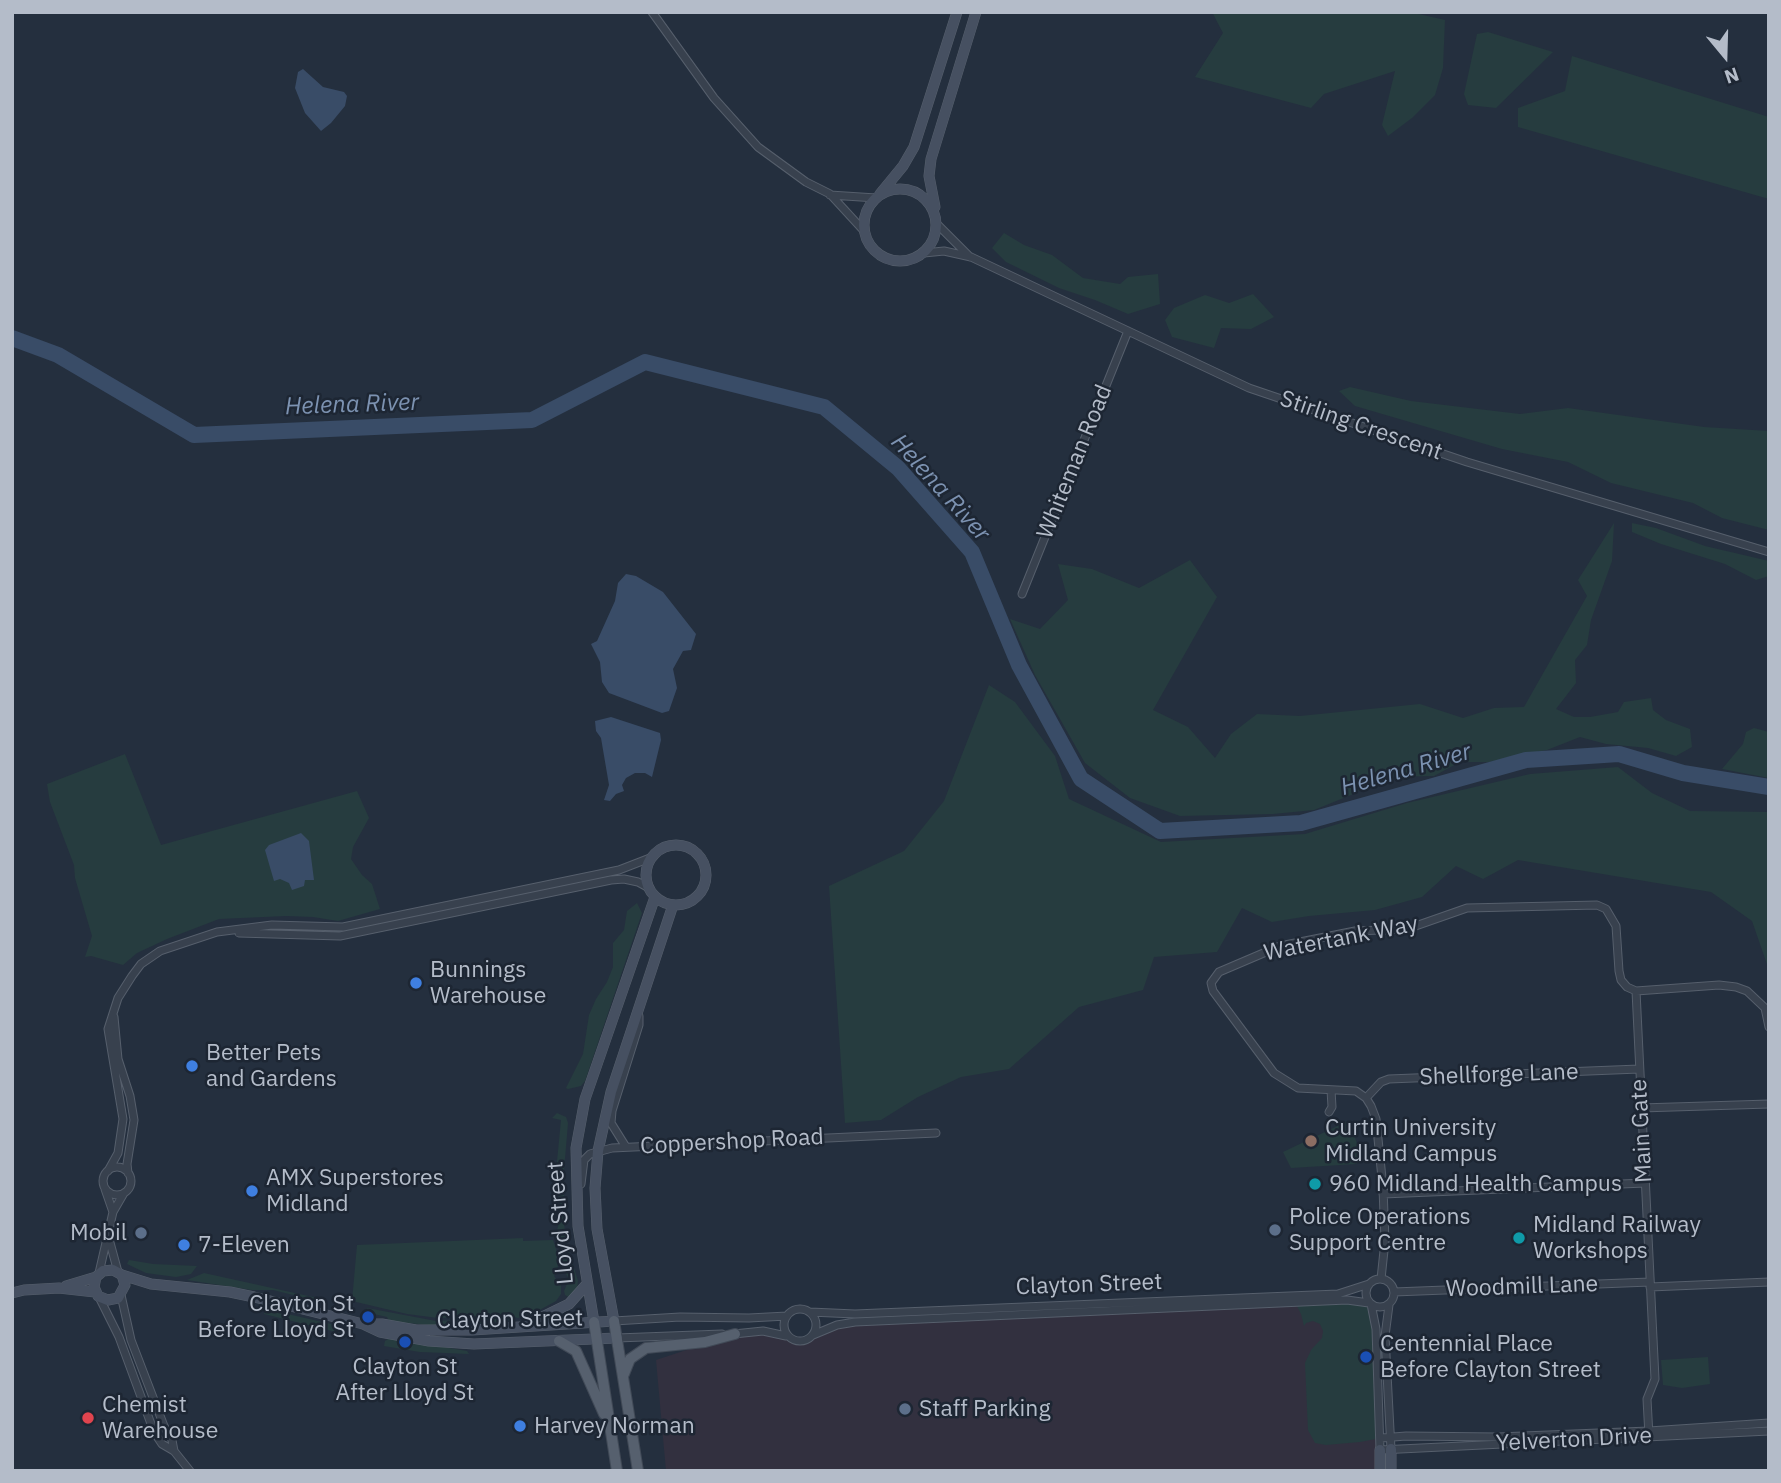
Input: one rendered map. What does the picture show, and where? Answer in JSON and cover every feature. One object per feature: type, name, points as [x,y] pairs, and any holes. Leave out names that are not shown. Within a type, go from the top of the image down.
[{"type":"main road","points":[[957,12],[914,147],[903,166],[866,213],[864,231],[870,246],[885,258],[904,262],[924,253],[934,241],[937,222],[929,176],[931,159],[976,12]]},
{"type":"main road","points":[[877,197],[887,191],[909,190],[928,201],[937,222]]},
{"type":"main road","points":[[676,845],[691,849],[702,860],[705,869],[703,887],[691,901],[673,905],[652,893],[645,873],[650,858],[661,848],[676,845]]},
{"type":"main road","name":"Lloyd Street","points":[[617,1466],[586,1285],[577,1213],[576,1148],[585,1100],[652,893]]},
{"type":"main road","name":"Lloyd Street","points":[[638,1471],[624,1374],[595,1215],[598,1150],[611,1092],[673,905]]},
{"type":"main road","points":[[12,1293],[59,1288],[97,1294],[108,1300],[123,1292],[120,1274],[108,1269],[59,1288]]},
{"type":"main road","name":"Clayton Street","points":[[120,1274],[151,1284],[230,1292],[363,1324],[380,1332],[452,1344],[617,1338]]},
{"type":"main road","points":[[97,1275],[97,1294]]},
{"type":"main road","name":"Clayton Street","points":[[123,1292],[151,1284]]},
{"type":"main road","points":[[522,1327],[569,1304],[586,1285]]},
{"type":"main road","points":[[12,1287],[24,1290]]},
{"type":"main road","name":"Clayton Street","points":[[363,1324],[455,1331],[614,1321]]},
{"type":"main road","points":[[624,1374],[630,1359],[646,1348],[705,1342],[735,1334]]},
{"type":"main road","points":[[559,1341],[572,1348],[580,1357],[603,1413],[617,1466]]},
{"type":"main road","points":[[1380,1471],[1386,1449]]},
{"type":"main road","points":[[1386,1449],[1391,1471]]},
{"type":"street","points":[[652,12],[714,97],[758,147],[806,182],[830,194],[864,231]]},
{"type":"street","points":[[830,194],[877,197]]},
{"type":"street","name":"Stirling Crescent","points":[[937,222],[971,257]]},
{"type":"street","name":"Stirling Crescent","points":[[924,253],[944,251],[971,257],[1250,388],[1467,462],[1769,552]]},
{"type":"street","name":"Whiteman Road","points":[[1022,594],[1128,331]]},
{"type":"street","points":[[113,1212],[103,1178],[118,1153],[123,1119],[108,1029],[125,986],[141,964],[160,951],[217,932],[272,925],[343,927],[619,870],[650,858]]},
{"type":"street","points":[[217,932],[352,935],[611,880],[638,882],[652,893]]},
{"type":"street","name":"Watertank Way","points":[[1331,1090],[1298,1088],[1274,1073],[1220,1003],[1211,983],[1219,972],[1280,946],[1355,931],[1406,929],[1467,908],[1584,904],[1606,908],[1612,916],[1616,926],[1621,980],[1636,991]]},
{"type":"street","points":[[1636,991],[1719,985],[1736,987],[1759,1000],[1765,1009],[1768,1023]]},
{"type":"street","name":"Main Gate","points":[[1636,991],[1655,1379],[1647,1399],[1649,1434]]},
{"type":"street","points":[[626,1147],[611,1123],[612,1111],[639,1026],[639,1008]]},
{"type":"street","points":[[97,1275],[113,1212],[130,1186],[127,1164],[134,1120],[130,1096],[118,1059],[114,1010]]},
{"type":"street","name":"Shellforge Lane","points":[[1366,1098],[1381,1082],[1389,1079],[1639,1069]]},
{"type":"street","points":[[1329,1112],[1332,1107],[1331,1090],[1356,1091],[1366,1098],[1376,1119],[1385,1241],[1381,1279]]},
{"type":"street","points":[[1641,1108],[1769,1104]]},
{"type":"street","name":"Coppershop Road","points":[[598,1150],[936,1133]]},
{"type":"street","points":[[577,1213],[584,1160],[598,1150]]},
{"type":"street","points":[[108,1171],[116,1167],[128,1173]]},
{"type":"street","points":[[1383,1194],[1645,1183]]},
{"type":"street","points":[[104,1187],[111,1193],[124,1193]]},
{"type":"street","points":[[108,1239],[120,1274]]},
{"type":"street","points":[[1381,1279],[1392,1285],[1394,1292],[1389,1305],[1385,1336],[1391,1437],[1386,1449],[1381,1438],[1376,1329],[1365,1291],[1368,1284],[1381,1279]]},
{"type":"street","name":"Woodmill Lane","points":[[1394,1292],[1769,1282]]},
{"type":"street","name":"Clayton Street","points":[[810,1312],[855,1314],[1338,1294],[1368,1284]]},
{"type":"street","points":[[123,1292],[131,1340],[172,1440],[174,1451]]},
{"type":"street","points":[[97,1294],[119,1337],[154,1432],[162,1444],[174,1451],[190,1471]]},
{"type":"street","name":"Clayton Street","points":[[813,1335],[837,1325],[855,1322],[1347,1300],[1370,1304]]},
{"type":"street","points":[[1370,1304],[1380,1308],[1389,1305]]},
{"type":"street","points":[[798,1309],[810,1312],[816,1326],[813,1335],[801,1341],[786,1336],[783,1324],[787,1315],[798,1309]]},
{"type":"street","name":"Clayton Street","points":[[614,1321],[787,1315]]},
{"type":"street","name":"Clayton Street","points":[[617,1338],[763,1331],[786,1336]]},
{"type":"street","name":"Yelverton Drive","points":[[1386,1449],[1649,1434],[1769,1423]]},
{"type":"street","name":"Yelverton Drive","points":[[1381,1438],[1769,1431]]},
{"type":"shaded area","points":[[1357,1300],[1381,1471],[666,1471],[656,1360],[735,1334],[763,1331],[801,1341],[837,1325]]},
{"type":"green space","points":[[1212,12],[1410,12],[1445,20],[1443,68],[1435,95],[1412,118],[1388,136],[1382,125],[1395,71],[1324,94],[1311,108],[1195,77],[1223,33]]},
{"type":"green space","points":[[1488,32],[1553,52],[1496,108],[1468,105],[1464,94],[1477,34]]},
{"type":"green space","points":[[1572,56],[1769,117],[1769,199],[1518,127],[1518,108],[1565,91]]},
{"type":"green space","points":[[1004,233],[1024,245],[1052,255],[1083,278],[1120,284],[1128,277],[1158,274],[1160,304],[1128,314],[1059,288],[1006,262],[992,248]]},
{"type":"green space","points":[[1253,294],[1274,317],[1251,329],[1221,328],[1214,348],[1172,337],[1165,320],[1174,308],[1205,295],[1229,303]]},
{"type":"green space","points":[[1350,387],[1411,401],[1520,414],[1568,408],[1704,427],[1769,431],[1769,530],[1722,518],[1693,503],[1611,483],[1568,462],[1502,449],[1355,406],[1339,391]]},
{"type":"green space","points":[[1614,523],[1612,561],[1591,620],[1587,645],[1575,660],[1576,683],[1556,709],[1574,717],[1590,717],[1618,712],[1624,702],[1651,698],[1653,710],[1666,720],[1690,729],[1692,747],[1676,756],[1648,748],[1606,744],[1580,737],[1547,750],[1490,762],[1460,762],[1434,776],[1381,777],[1351,795],[1314,810],[1273,814],[1180,816],[1130,798],[1085,763],[1035,675],[1010,619],[1040,629],[1068,600],[1058,564],[1092,569],[1139,588],[1190,560],[1217,597],[1153,710],[1188,727],[1215,758],[1231,734],[1257,714],[1300,716],[1420,704],[1463,718],[1494,708],[1524,707],[1587,596],[1578,580]]},
{"type":"green space","points":[[1632,523],[1656,528],[1705,546],[1769,561],[1769,576],[1756,580],[1725,564],[1661,544],[1632,532]]},
{"type":"green space","points":[[989,685],[1015,702],[1055,756],[1069,799],[1161,842],[1305,834],[1407,803],[1530,774],[1618,767],[1652,793],[1690,811],[1769,812],[1769,970],[1752,921],[1711,892],[1518,860],[1483,879],[1456,866],[1422,897],[1375,910],[1272,922],[1242,908],[1217,952],[1154,957],[1143,990],[1079,1007],[1009,1069],[961,1077],[918,1097],[881,1120],[845,1123],[829,886],[904,851],[944,801]]},
{"type":"green space","points":[[1754,728],[1769,732],[1769,778],[1722,769],[1743,744],[1746,732]]},
{"type":"green space","points":[[125,754],[161,845],[357,791],[369,818],[353,847],[351,859],[372,884],[380,909],[338,921],[286,916],[219,919],[137,953],[123,965],[91,956],[85,957],[92,936],[75,878],[74,865],[50,802],[47,784]]},
{"type":"green space","points":[[637,903],[642,913],[585,1081],[581,1086],[568,1089],[566,1088],[583,1054],[589,1015],[613,967],[613,943],[624,930],[627,911]]},
{"type":"green space","points":[[557,1113],[566,1117],[568,1123],[564,1222],[566,1241],[578,1281],[577,1289],[570,1298],[564,1291],[569,1279],[560,1263],[561,1250],[556,1234],[562,1212],[555,1182],[561,1120],[552,1118]]},
{"type":"green space","points":[[1348,1121],[1359,1151],[1357,1164],[1291,1168],[1283,1152]]},
{"type":"green space","points":[[523,1238],[523,1241],[553,1240],[557,1252],[558,1270],[554,1276],[561,1285],[561,1294],[556,1301],[536,1312],[518,1318],[508,1315],[438,1318],[352,1301],[357,1245]]},
{"type":"green space","points":[[129,1260],[197,1266],[191,1274],[176,1277],[146,1273],[127,1264]]},
{"type":"green space","points":[[204,1273],[324,1300],[317,1301],[273,1290],[252,1290],[187,1280]]},
{"type":"green space","points":[[1347,1300],[1371,1304],[1381,1438],[1326,1445],[1315,1443],[1308,1430],[1305,1363],[1311,1350],[1322,1338],[1323,1331],[1320,1324],[1313,1321],[1304,1326],[1295,1302]]},
{"type":"green space","points":[[367,1308],[436,1321],[504,1318],[514,1320],[428,1325],[389,1321],[387,1317],[365,1312]]},
{"type":"green space","points":[[266,1309],[353,1329],[348,1335],[264,1314]]},
{"type":"green space","points":[[389,1338],[467,1351],[469,1354],[420,1352],[384,1346]]},
{"type":"green space","points":[[1708,1357],[1710,1384],[1682,1388],[1663,1385],[1661,1360]]},
{"type":"water","points":[[303,69],[323,87],[344,92],[347,96],[345,106],[321,131],[305,113],[295,88],[298,72]]},
{"type":"water","points":[[626,574],[636,576],[663,592],[696,634],[691,650],[683,651],[673,669],[677,688],[669,711],[662,713],[609,693],[602,682],[600,662],[591,644],[597,641],[615,601],[618,583]]},
{"type":"water","points":[[611,717],[660,733],[661,740],[652,777],[645,773],[635,773],[626,778],[622,785],[624,791],[616,794],[610,801],[604,800],[609,785],[601,738],[596,731],[595,721]]},
{"type":"water","points":[[301,833],[309,841],[314,880],[305,880],[304,886],[292,890],[289,883],[280,879],[274,881],[265,850],[269,845]]},
{"type":"waterway","name":"Helena River","points":[[12,338],[58,355],[194,435],[532,420],[645,362],[824,407],[898,468],[972,552],[1019,665],[1081,779],[1160,831],[1301,823],[1526,760],[1619,754],[1683,773],[1769,787]]},
{"type":"place","name":"Bunnings Warehouse","points":[[416,983]]},
{"type":"place","name":"Better Pets and Gardens","points":[[192,1066]]},
{"type":"place","name":"Curtin University Midland Campus","points":[[1311,1141]]},
{"type":"place","name":"960 Midland Health Campus","points":[[1315,1184]]},
{"type":"place","name":"AMX Superstores Midland","points":[[252,1191]]},
{"type":"place","name":"Police Operations Support Centre","points":[[1275,1230]]},
{"type":"place","name":"Mobil","points":[[141,1233]]},
{"type":"place","name":"Midland Railway Workshops","points":[[1519,1238]]},
{"type":"place","name":"7-Eleven","points":[[184,1245]]},
{"type":"place","name":"Clayton St Before Lloyd St","points":[[368,1317]]},
{"type":"place","name":"Clayton St After Lloyd St","points":[[405,1342]]},
{"type":"place","name":"Centennial Place Before Clayton Street","points":[[1366,1357]]},
{"type":"place","name":"Staff Parking","points":[[905,1409]]},
{"type":"place","name":"Chemist Warehouse","points":[[88,1418]]},
{"type":"place","name":"Harvey Norman","points":[[520,1426]]}]
